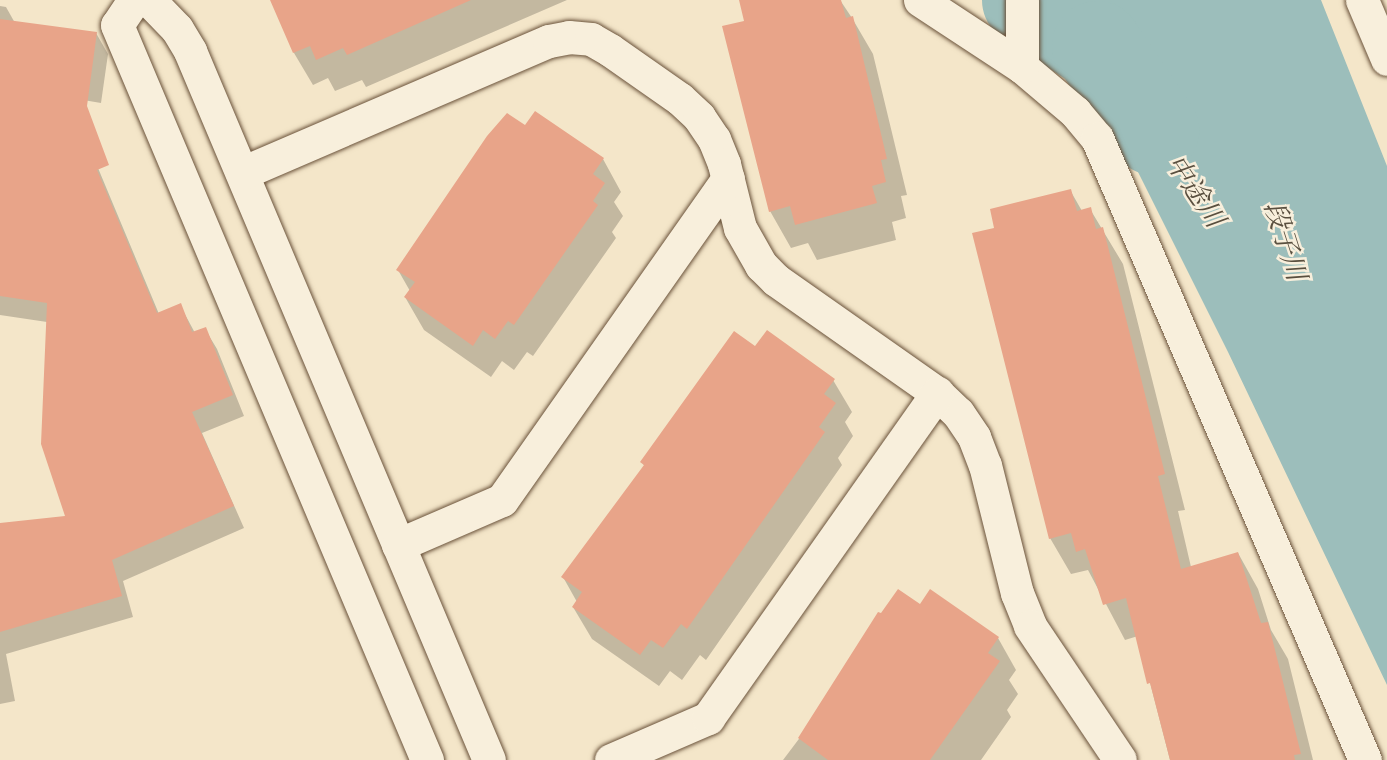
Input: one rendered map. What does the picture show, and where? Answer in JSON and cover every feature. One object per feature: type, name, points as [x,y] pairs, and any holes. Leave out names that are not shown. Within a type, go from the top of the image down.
[{"type":"street","points":[[134,0],[117,25],[427,760]]},
{"type":"street","points":[[149,0],[177,29],[190,51],[489,760]]},
{"type":"street","points":[[920,0],[1022,67],[1075,112],[1087,125],[1105,153],[1365,760]]},
{"type":"street","points":[[1022,0],[1022,67]]},
{"type":"street","points":[[1362,0],[1387,59]]},
{"type":"street","points":[[242,172],[549,41],[569,37],[591,39],[610,50],[680,99],[699,117],[714,139],[728,179],[740,228],[761,265],[776,280],[937,393],[958,413],[974,437],[985,465],[1017,593],[1030,626],[1120,760]]},
{"type":"street","points":[[398,545],[502,500],[728,179]]},
{"type":"street","points":[[611,760],[708,718],[937,393]]},
{"type":"water","name":"段子川","points":[[1063,0],[1321,0],[1387,166],[1387,685],[1228,352],[1133,162]]},
{"type":"building","points":[[270,0],[471,0],[347,55],[343,48],[316,60],[310,46],[293,53]]},
{"type":"building","points":[[739,0],[841,0],[846,18],[853,16],[887,159],[881,160],[886,182],[872,186],[877,203],[795,225],[790,206],[769,212],[722,26],[744,21]]},
{"type":"building","points":[[0,19],[97,32],[87,106],[109,165],[97,170],[157,313],[181,303],[192,332],[206,327],[233,395],[192,412],[234,506],[112,560],[122,596],[0,632],[0,523],[65,516],[41,444],[47,303],[0,296]]},
{"type":"building","points":[[535,111],[604,158],[593,174],[605,183],[593,201],[598,205],[514,325],[508,321],[495,339],[483,330],[473,346],[404,297],[415,282],[396,270],[487,136],[507,113],[525,125]]},
{"type":"building","points":[[1071,189],[1077,211],[1091,207],[1096,229],[1103,227],[1165,474],[1158,476],[1181,569],[1238,552],[1261,623],[1268,622],[1301,754],[1294,755],[1295,760],[1170,760],[1150,683],[1147,684],[1126,598],[1103,605],[1085,549],[1076,552],[1071,533],[1049,539],[972,233],[994,228],[990,209]]},
{"type":"building","points":[[767,330],[835,379],[824,394],[836,403],[819,427],[825,432],[687,629],[681,624],[663,648],[651,640],[640,655],[572,607],[582,592],[561,577],[644,465],[640,462],[734,331],[755,346]]},
{"type":"building","points":[[898,589],[920,604],[930,589],[999,637],[988,653],[1000,661],[930,760],[828,760],[798,738],[878,612],[881,613]]},
{"type":"waterway","name":"中途川","points":[[1027,0],[1097,46],[1154,130]]}]
